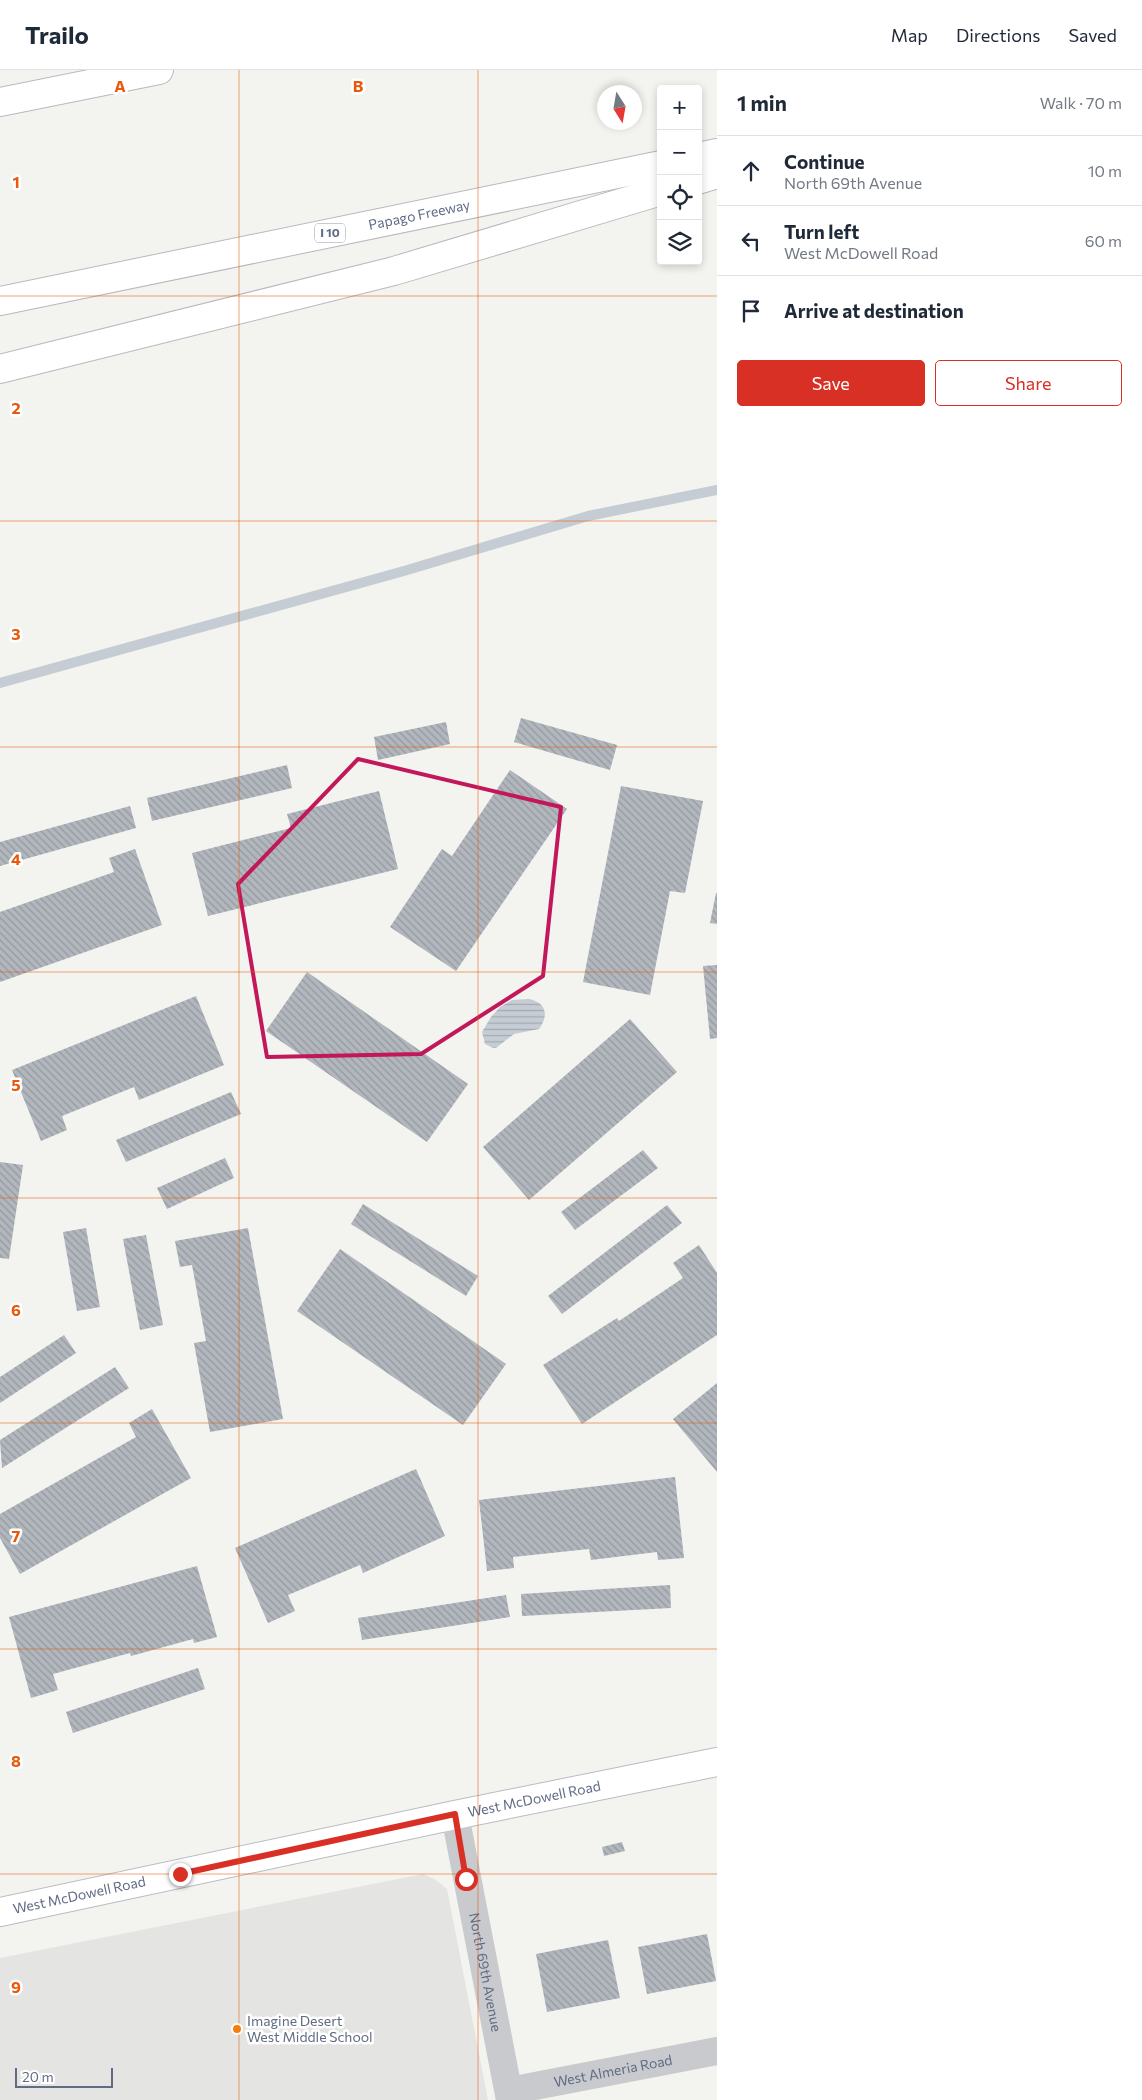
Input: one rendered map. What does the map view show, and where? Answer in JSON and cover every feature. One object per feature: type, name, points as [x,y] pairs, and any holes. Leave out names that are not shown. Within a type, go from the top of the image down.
[{"type":"main road","points":[[0,102],[159,70]]},
{"type":"main road","points":[[702,156],[717,153]]},
{"type":"main road","name":"Papago Freeway","points":[[0,301],[657,166]]},
{"type":"main road","points":[[702,179],[717,174]]},
{"type":"main road","points":[[0,370],[394,271],[657,192]]},
{"type":"main road","name":"West McDowell Road","points":[[0,1912],[455,1814],[717,1762]]},
{"type":"street","name":"North 69th Avenue","points":[[455,1814],[510,2096]]},
{"type":"street","name":"West Almeria Road","points":[[510,2096],[717,2051]]},
{"type":"highlighted area","points":[[358,759],[561,807],[543,976],[421,1054],[267,1057],[238,884]]},
{"type":"shaded area","points":[[529,999],[543,1007],[545,1015],[539,1029],[514,1034],[496,1048],[485,1044],[482,1032],[500,1007],[512,1000]]},
{"type":"shaded area","name":"Imagine Desert West Middle School","points":[[423,1874],[436,1880],[447,1889],[488,2100],[0,2100],[0,1958]]},
{"type":"building","points":[[521,718],[617,745],[610,770],[514,742]]},
{"type":"building","points":[[446,722],[450,744],[378,760],[374,737]]},
{"type":"building","points":[[287,765],[292,788],[152,821],[147,798]]},
{"type":"building","points":[[510,770],[567,809],[456,971],[390,927],[442,849],[452,856]]},
{"type":"building","points":[[621,786],[703,801],[685,893],[670,891],[650,995],[583,982]]},
{"type":"building","points":[[379,791],[398,869],[208,916],[192,853],[291,828],[287,814]]},
{"type":"building","points":[[130,806],[136,828],[0,866],[0,842]]},
{"type":"building","points":[[135,849],[162,925],[0,982],[0,912],[114,872],[109,858]]},
{"type":"building","points":[[717,893],[717,924],[710,923]]},
{"type":"building","points":[[717,965],[717,1038],[710,1039],[703,966]]},
{"type":"building","points":[[307,972],[468,1084],[427,1142],[266,1031]]},
{"type":"building","points":[[196,996],[224,1065],[139,1100],[134,1087],[62,1116],[67,1130],[41,1141],[12,1070]]},
{"type":"building","points":[[630,1019],[677,1072],[529,1200],[483,1147]]},
{"type":"building","points":[[231,1092],[241,1114],[126,1162],[116,1140]]},
{"type":"building","points":[[643,1150],[658,1168],[575,1230],[561,1212]]},
{"type":"building","points":[[225,1158],[234,1178],[167,1209],[157,1188]]},
{"type":"building","points":[[0,1162],[23,1165],[9,1259],[0,1258]]},
{"type":"building","points":[[363,1204],[478,1276],[466,1296],[351,1224]]},
{"type":"building","points":[[667,1205],[682,1223],[562,1314],[548,1296]]},
{"type":"building","points":[[86,1228],[100,1307],[77,1311],[63,1232]]},
{"type":"building","points":[[248,1228],[283,1419],[210,1432],[194,1343],[206,1341],[192,1265],[180,1267],[175,1241]]},
{"type":"building","points":[[146,1235],[163,1325],[140,1330],[123,1239]]},
{"type":"building","points":[[699,1245],[717,1273],[717,1335],[582,1424],[543,1365],[617,1318],[619,1321],[683,1278],[673,1263]]},
{"type":"building","points":[[340,1249],[506,1364],[463,1425],[297,1311]]},
{"type":"building","points":[[64,1335],[76,1353],[0,1403],[0,1377]]},
{"type":"building","points":[[115,1367],[129,1388],[2,1468],[0,1440]]},
{"type":"building","points":[[717,1383],[717,1472],[673,1419]]},
{"type":"building","points":[[152,1409],[191,1478],[20,1574],[0,1538],[0,1514],[136,1437],[129,1423]]},
{"type":"building","points":[[416,1469],[445,1536],[363,1573],[360,1565],[288,1595],[295,1611],[268,1623],[235,1548]]},
{"type":"building","points":[[675,1477],[684,1558],[658,1560],[657,1552],[591,1560],[589,1549],[513,1557],[514,1568],[487,1571],[479,1500]]},
{"type":"building","points":[[197,1566],[217,1637],[194,1643],[193,1639],[131,1656],[130,1653],[53,1674],[58,1690],[31,1698],[9,1617]]},
{"type":"building","points":[[670,1585],[671,1608],[522,1616],[521,1594]]},
{"type":"building","points":[[506,1595],[510,1617],[362,1640],[358,1618]]},
{"type":"building","points":[[198,1668],[205,1689],[73,1733],[66,1712]]},
{"type":"building","points":[[622,1842],[625,1851],[604,1856],[602,1847]]},
{"type":"building","points":[[707,1934],[716,1981],[647,1994],[638,1947]]},
{"type":"building","points":[[608,1940],[620,1998],[547,2012],[536,1954]]},
{"type":"waterway","points":[[0,683],[404,571],[588,516],[717,490]]},
{"type":"place","name":"Imagine Desert West Middle School","points":[[237,2029]]},
{"type":"route","points":[[180,1874],[455,1814],[466,1879]]}]
